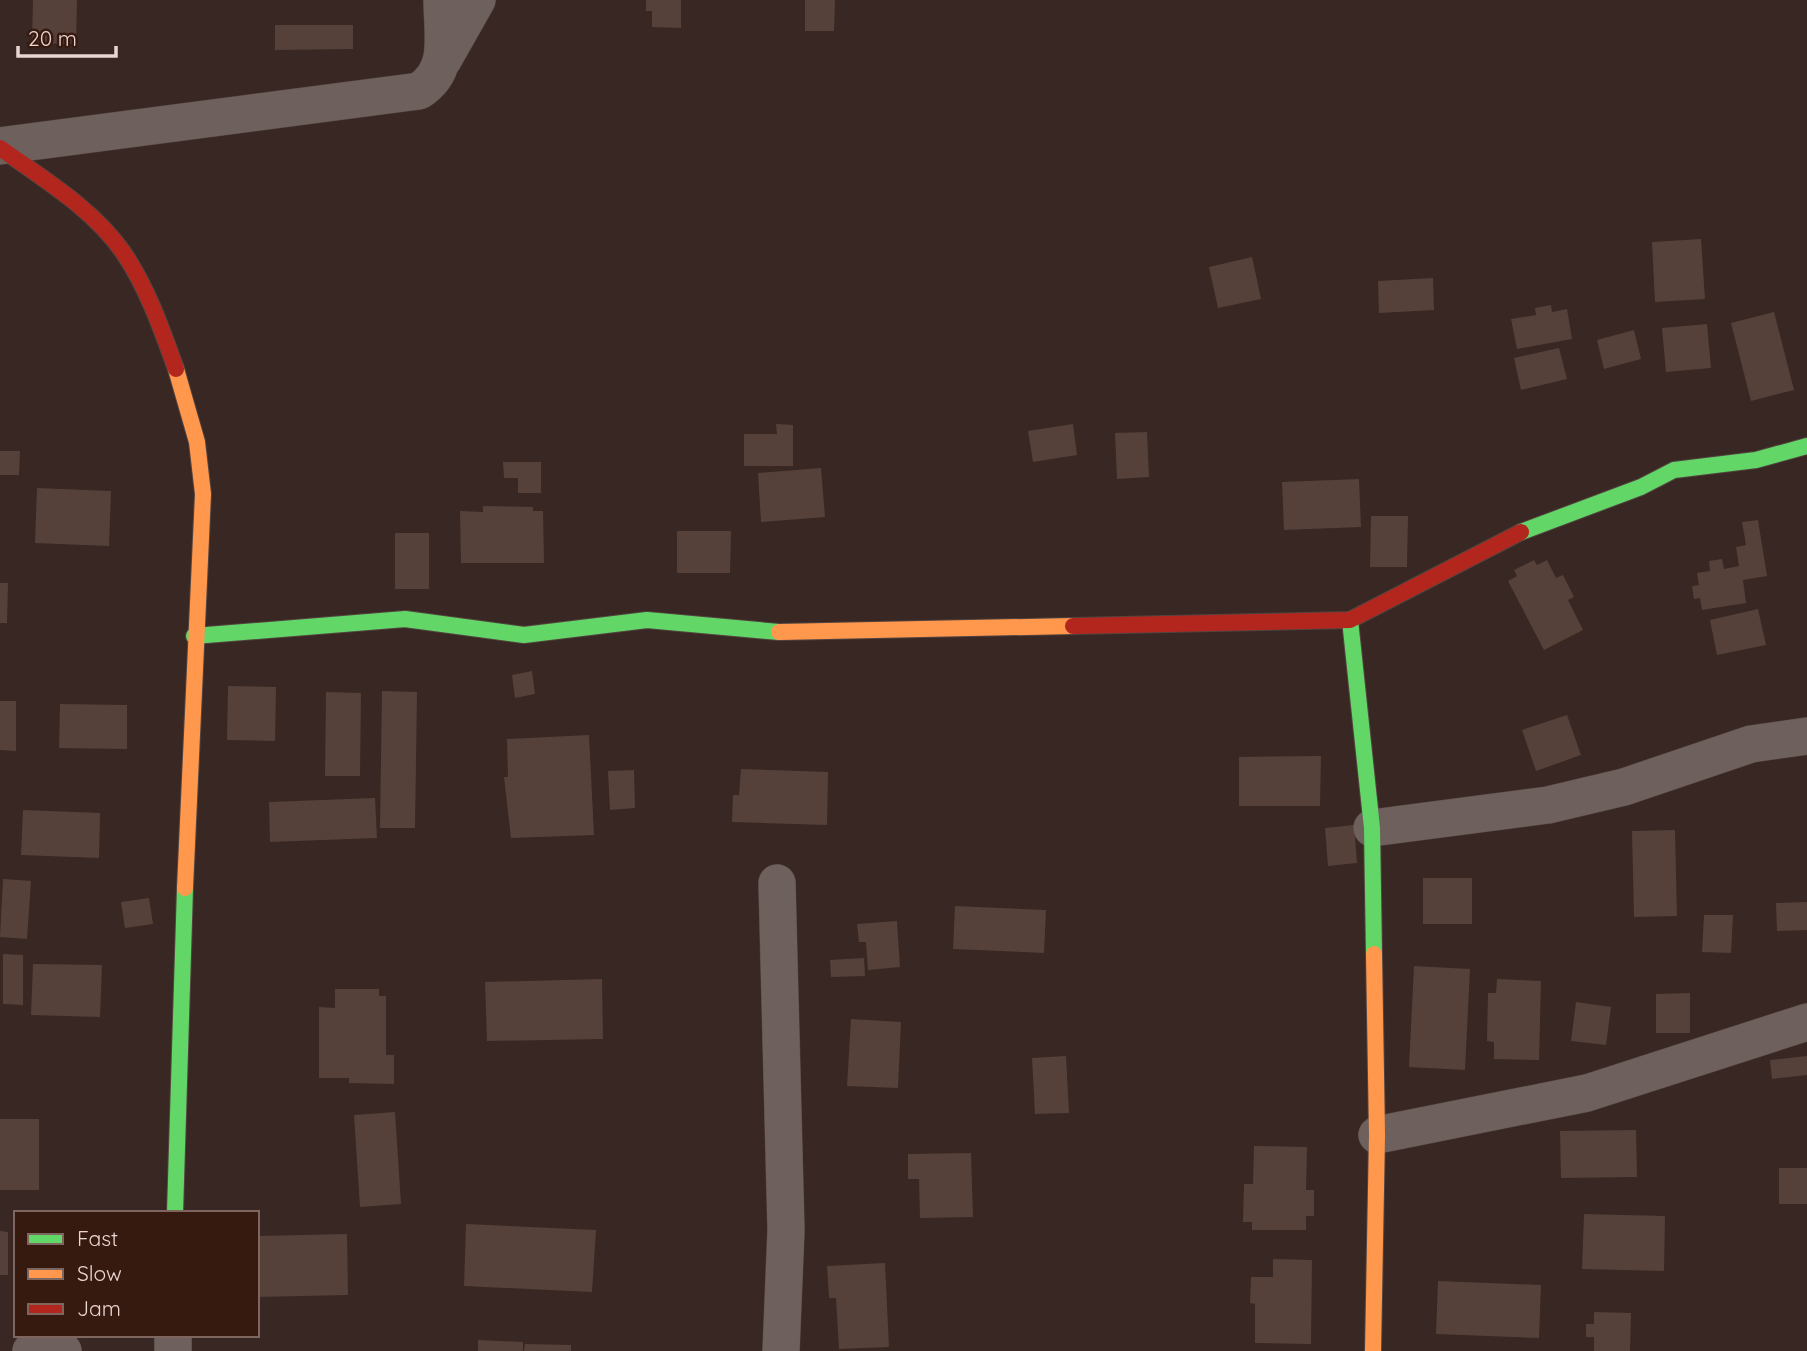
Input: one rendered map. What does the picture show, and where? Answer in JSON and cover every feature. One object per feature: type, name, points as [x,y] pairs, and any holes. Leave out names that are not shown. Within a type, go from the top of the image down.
[{"type":"street","points":[[0,147],[419,91],[439,74],[442,62],[442,0]]},
{"type":"street","points":[[442,62],[477,0]]},
{"type":"street","points":[[0,147],[65,196],[108,234],[133,270],[183,394],[201,463],[204,541],[194,636],[175,1211]]},
{"type":"street","points":[[194,636],[405,619],[524,635],[647,620],[751,631],[800,632],[1350,620],[1486,548],[1540,523],[1641,487],[1674,470],[1756,460],[1807,446]]},
{"type":"street","points":[[1350,620],[1372,828],[1377,1135],[1373,1351]]},
{"type":"street","points":[[1372,828],[1548,805],[1624,787],[1751,744],[1807,736]]},
{"type":"street","points":[[777,883],[786,1230],[781,1351]]},
{"type":"street","points":[[1377,1135],[1587,1093],[1807,1022]]},
{"type":"street","points":[[31,1351],[44,1347],[63,1351]]},
{"type":"building","points":[[33,0],[77,0],[76,44],[32,43]]},
{"type":"building","points":[[646,0],[681,0],[681,28],[652,27],[652,11],[646,11]]},
{"type":"building","points":[[805,0],[835,0],[834,31],[805,31]]},
{"type":"building","points":[[275,25],[353,25],[353,49],[275,50]]},
{"type":"building","points":[[1701,239],[1705,299],[1655,302],[1652,242]]},
{"type":"building","points":[[1252,257],[1261,299],[1218,308],[1209,267]]},
{"type":"building","points":[[1433,278],[1434,310],[1379,313],[1378,281]]},
{"type":"building","points":[[1551,305],[1552,312],[1567,309],[1572,339],[1517,349],[1511,319],[1536,315],[1535,308]]},
{"type":"building","points":[[1774,312],[1794,390],[1751,401],[1731,323]]},
{"type":"building","points":[[1707,324],[1711,368],[1666,372],[1662,328]]},
{"type":"building","points":[[1634,330],[1641,359],[1604,369],[1597,340]]},
{"type":"building","points":[[1559,348],[1567,379],[1521,390],[1514,358]]},
{"type":"building","points":[[776,424],[793,425],[793,466],[744,466],[744,434],[777,434]]},
{"type":"building","points":[[1073,424],[1077,455],[1033,462],[1028,431]]},
{"type":"building","points":[[1147,432],[1149,477],[1117,479],[1115,433]]},
{"type":"building","points":[[0,451],[20,451],[19,475],[0,475]]},
{"type":"building","points":[[503,462],[541,462],[541,493],[518,493],[518,478],[504,478]]},
{"type":"building","points":[[821,468],[825,517],[761,522],[758,473]]},
{"type":"building","points":[[1359,479],[1361,527],[1284,530],[1282,482]]},
{"type":"building","points":[[37,488],[111,491],[109,546],[35,543]]},
{"type":"building","points":[[483,506],[533,507],[533,511],[543,511],[544,563],[461,563],[460,511],[483,512]]},
{"type":"building","points":[[1371,516],[1408,516],[1407,567],[1370,567]]},
{"type":"building","points":[[1758,520],[1767,576],[1743,580],[1746,603],[1702,610],[1700,598],[1694,599],[1692,586],[1699,585],[1697,573],[1710,571],[1709,561],[1722,559],[1724,569],[1739,566],[1736,547],[1746,545],[1742,522]]},
{"type":"building","points":[[677,531],[731,531],[730,573],[677,573]]},
{"type":"building","points":[[395,533],[429,533],[429,589],[395,589]]},
{"type":"building","points":[[1534,560],[1537,565],[1547,560],[1556,578],[1563,575],[1574,597],[1568,600],[1583,630],[1544,650],[1508,581],[1517,576],[1514,570]]},
{"type":"building","points":[[0,583],[8,583],[7,623],[0,623]]},
{"type":"building","points":[[1758,609],[1766,645],[1717,655],[1710,620]]},
{"type":"building","points":[[532,671],[535,694],[515,698],[512,675]]},
{"type":"building","points":[[228,686],[276,687],[275,741],[227,740]]},
{"type":"building","points":[[382,691],[417,692],[415,828],[380,828]]},
{"type":"building","points":[[326,692],[361,693],[360,776],[325,776]]},
{"type":"building","points":[[0,701],[16,701],[16,751],[0,750]]},
{"type":"building","points":[[60,704],[127,705],[127,749],[59,748]]},
{"type":"building","points":[[1567,715],[1581,755],[1536,771],[1522,730]]},
{"type":"building","points":[[589,735],[594,835],[511,838],[504,777],[508,777],[507,739]]},
{"type":"building","points":[[1321,756],[1320,806],[1239,806],[1239,757]]},
{"type":"building","points":[[741,769],[828,772],[827,825],[732,822],[733,795],[739,795]]},
{"type":"building","points":[[634,770],[635,808],[610,810],[608,771]]},
{"type":"building","points":[[375,798],[377,838],[270,842],[269,802]]},
{"type":"building","points":[[23,810],[100,813],[99,858],[21,855]]},
{"type":"building","points":[[1354,825],[1357,863],[1328,866],[1325,828]]},
{"type":"building","points":[[1675,830],[1677,916],[1634,917],[1632,831]]},
{"type":"building","points":[[1423,878],[1472,878],[1472,924],[1423,924]]},
{"type":"building","points":[[3,879],[31,881],[27,939],[0,937]]},
{"type":"building","points":[[149,898],[153,924],[125,928],[121,902]]},
{"type":"building","points":[[1807,902],[1807,930],[1777,931],[1776,903]]},
{"type":"building","points":[[955,906],[1046,910],[1044,953],[953,949]]},
{"type":"building","points":[[1704,915],[1733,915],[1731,953],[1702,952]]},
{"type":"building","points":[[897,921],[900,967],[868,970],[866,942],[859,942],[857,924]]},
{"type":"building","points":[[3,954],[23,955],[23,1005],[3,1004]]},
{"type":"building","points":[[864,958],[865,976],[831,977],[830,960]]},
{"type":"building","points":[[33,964],[102,965],[100,1017],[31,1015]]},
{"type":"building","points":[[1414,966],[1470,969],[1465,1070],[1409,1067]]},
{"type":"building","points":[[602,979],[603,1039],[487,1041],[485,982]]},
{"type":"building","points":[[1497,979],[1541,981],[1539,1060],[1494,1059],[1494,1042],[1487,1041],[1488,993],[1496,993]]},
{"type":"building","points":[[335,989],[379,989],[379,996],[386,996],[386,1055],[394,1055],[394,1084],[349,1083],[349,1078],[319,1078],[319,1007],[335,1008]]},
{"type":"building","points":[[1690,993],[1690,1033],[1656,1033],[1656,994]]},
{"type":"building","points":[[1576,1002],[1611,1007],[1606,1045],[1571,1041]]},
{"type":"building","points":[[851,1019],[901,1022],[898,1088],[847,1086]]},
{"type":"building","points":[[1066,1056],[1069,1113],[1035,1114],[1032,1058]]},
{"type":"building","points":[[1807,1056],[1807,1075],[1772,1079],[1770,1060]]},
{"type":"building","points":[[395,1112],[401,1204],[360,1207],[354,1115]]},
{"type":"building","points":[[0,1119],[39,1119],[39,1190],[0,1190]]},
{"type":"building","points":[[1636,1130],[1637,1177],[1561,1178],[1560,1131]]},
{"type":"building","points":[[1254,1146],[1307,1147],[1306,1190],[1314,1190],[1314,1216],[1306,1216],[1306,1230],[1252,1230],[1252,1222],[1243,1222],[1244,1184],[1253,1184]]},
{"type":"building","points":[[971,1153],[973,1217],[920,1218],[919,1179],[908,1179],[908,1154]]},
{"type":"building","points":[[1779,1168],[1807,1168],[1807,1204],[1779,1204]]},
{"type":"building","points":[[1584,1214],[1665,1216],[1664,1271],[1582,1269]]},
{"type":"building","points":[[466,1224],[596,1230],[592,1292],[464,1286]]},
{"type":"building","points":[[0,1231],[8,1232],[8,1275],[0,1275]]},
{"type":"building","points":[[347,1234],[348,1295],[259,1297],[259,1236]]},
{"type":"building","points":[[1273,1259],[1312,1260],[1311,1344],[1255,1343],[1255,1304],[1250,1303],[1251,1277],[1273,1277]]},
{"type":"building","points":[[885,1263],[889,1347],[839,1349],[836,1298],[829,1298],[827,1266]]},
{"type":"building","points":[[1438,1281],[1541,1285],[1539,1338],[1436,1334]]},
{"type":"building","points":[[1594,1312],[1631,1313],[1630,1351],[1594,1351],[1594,1337],[1586,1337],[1586,1324],[1594,1324]]},
{"type":"building","points":[[478,1340],[523,1342],[523,1351],[478,1351]]},
{"type":"building","points":[[525,1344],[571,1345],[571,1351],[524,1351]]},
{"type":"traffic: fast","points":[[1521,532],[1641,487],[1674,470],[1756,460],[1807,446]]},
{"type":"traffic: fast","points":[[194,636],[405,619],[524,635],[647,620],[779,632]]},
{"type":"traffic: fast","points":[[1350,620],[1372,828],[1374,954]]},
{"type":"traffic: fast","points":[[175,1211],[185,888]]},
{"type":"traffic: slow","points":[[176,369],[197,442],[203,494],[185,888]]},
{"type":"traffic: slow","points":[[779,632],[1073,626]]},
{"type":"traffic: slow","points":[[1373,1351],[1377,1135],[1374,954]]},
{"type":"traffic: jam","points":[[0,148],[66,195],[111,236],[132,265],[147,294],[176,369]]},
{"type":"traffic: jam","points":[[1073,626],[1350,620],[1521,532]]}]
